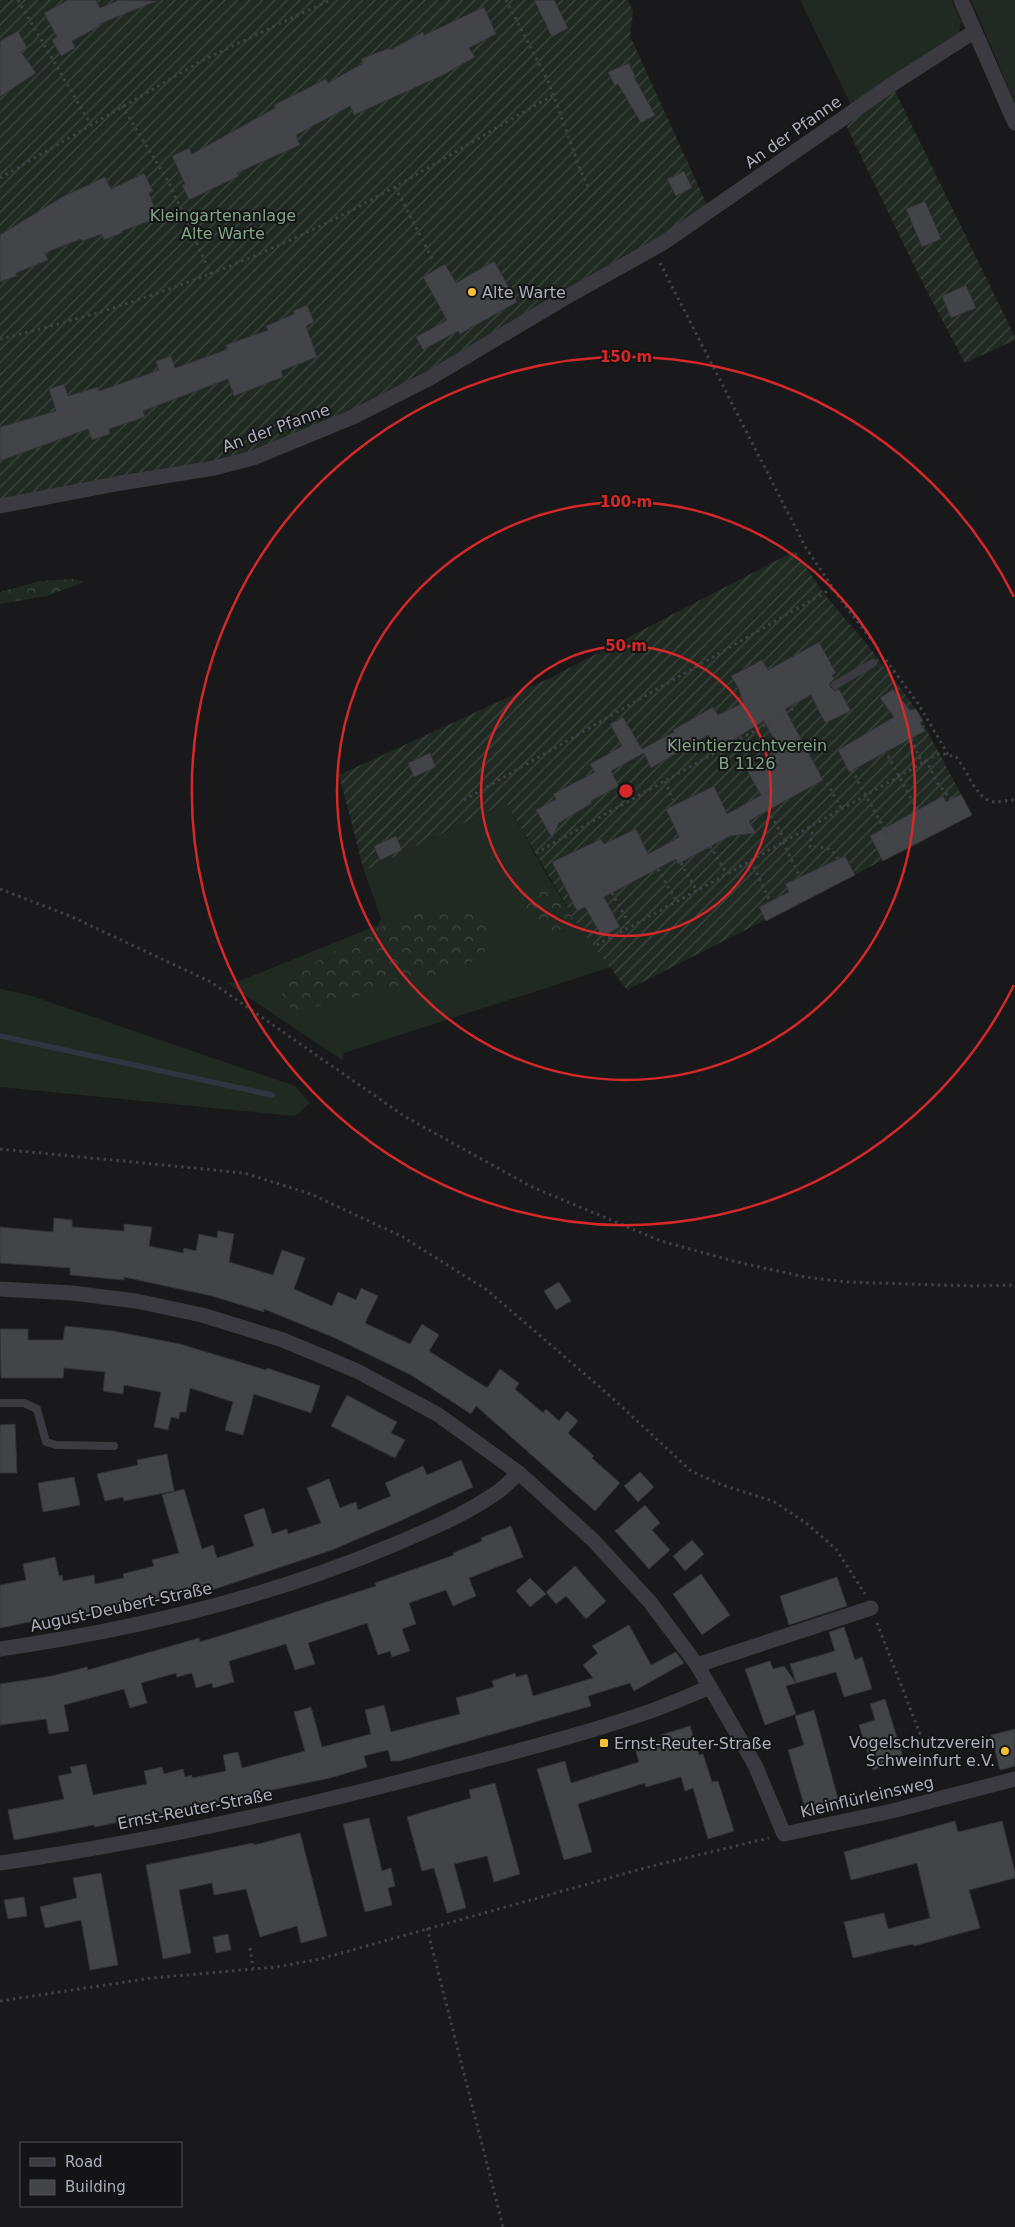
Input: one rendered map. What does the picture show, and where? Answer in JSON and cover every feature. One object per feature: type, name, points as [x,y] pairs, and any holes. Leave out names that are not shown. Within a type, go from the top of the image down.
[{"type":"street","points":[[961,0],[1015,123]]},
{"type":"street","name":"An der Pfanne","points":[[0,506],[214,468],[253,458],[356,416],[430,378],[652,250],[894,83],[975,31]]},
{"type":"street","points":[[0,1289],[72,1293],[136,1301],[202,1315],[283,1340],[357,1372],[437,1414],[519,1473],[592,1540],[650,1602],[697,1665],[710,1687],[755,1765],[784,1834]]},
{"type":"street","name":"August-Deubert-Straße","points":[[0,1649],[163,1620],[272,1590],[358,1560],[436,1527],[496,1493],[519,1473]]},
{"type":"street","points":[[697,1665],[871,1608]]},
{"type":"street","name":"Ernst-Reuter-Straße","points":[[0,1864],[275,1812],[381,1786],[651,1711],[710,1687]]},
{"type":"street","name":"Kleinflürleinsweg","points":[[784,1834],[892,1811],[1015,1779]]},
{"type":"lane","points":[[835,685],[873,663]]},
{"type":"lane","points":[[0,1403],[24,1403],[37,1409],[46,1442],[56,1445],[114,1446]]},
{"type":"path","points":[[18,0],[91,125]]},
{"type":"path","points":[[0,178],[203,60],[330,0]]},
{"type":"path","points":[[506,0],[549,83],[552,96],[589,189]]},
{"type":"path","points":[[0,339],[132,304],[211,274],[315,229],[395,187],[552,96]]},
{"type":"path","points":[[122,106],[168,182],[211,274]]},
{"type":"path","points":[[395,187],[434,262]]},
{"type":"path","points":[[652,250],[674,288],[806,548],[833,588],[919,704],[949,756]]},
{"type":"path","points":[[464,800],[833,588]]},
{"type":"path","points":[[536,853],[793,709]]},
{"type":"path","points":[[911,739],[920,758],[925,761],[938,784],[951,800]]},
{"type":"path","points":[[597,945],[751,861],[865,794],[940,753],[956,757],[962,763],[975,786],[987,799],[994,802],[1015,800]]},
{"type":"path","points":[[888,756],[918,811]]},
{"type":"path","points":[[852,770],[888,836]]},
{"type":"path","points":[[665,781],[673,800]]},
{"type":"path","points":[[827,783],[842,808]]},
{"type":"path","points":[[768,810],[800,877]]},
{"type":"path","points":[[809,826],[812,833],[810,847],[821,846],[830,849],[838,859]]},
{"type":"path","points":[[710,846],[727,874]]},
{"type":"path","points":[[751,861],[770,901]]},
{"type":"path","points":[[681,863],[697,891]]},
{"type":"path","points":[[658,869],[677,902]]},
{"type":"path","points":[[0,889],[70,916],[211,982],[404,1116],[532,1187],[661,1242],[776,1270],[846,1282],[972,1286],[1015,1285]]},
{"type":"path","points":[[612,893],[631,927]]},
{"type":"path","points":[[0,1149],[244,1173],[311,1194],[403,1237],[487,1290],[609,1395],[691,1471],[722,1485],[773,1501],[806,1523],[836,1549],[865,1594],[924,1744]]},
{"type":"path","points":[[0,2001],[152,1978],[276,1967],[320,1958],[652,1866],[784,1834]]},
{"type":"path","points":[[427,1928],[504,2227]]},
{"type":"path","points":[[250,1948],[253,1968]]},
{"type":"green space","name":"Kleingartenanlage Alte Warte","points":[[0,0],[628,0],[633,11],[630,36],[708,207],[707,210],[354,413],[242,455],[0,502]]},
{"type":"green space","points":[[800,0],[952,0],[961,21],[959,33],[851,105]]},
{"type":"green space","points":[[971,0],[1015,0],[1015,103]]},
{"type":"green space","points":[[895,91],[1015,337],[1015,340],[965,363],[921,280],[845,123]]},
{"type":"green space","name":"Kleintierzuchtverein B 1126","points":[[795,551],[825,595],[870,648],[914,706],[972,815],[627,990],[579,927],[506,803],[364,871],[339,775],[548,679]]},
{"type":"green space","points":[[73,579],[84,582],[47,596],[0,604],[0,592],[40,581]]},
{"type":"green space","points":[[506,803],[549,879],[533,890],[558,932],[579,927],[611,967],[344,1053],[342,1060],[226,982],[235,983],[378,925],[381,918],[364,871]]},
{"type":"green space","points":[[549,879],[579,927],[552,932],[539,928],[533,922],[525,904],[533,890]]},
{"type":"green space","points":[[478,908],[488,925],[490,937],[489,944],[482,956],[472,962],[425,978],[295,1011],[282,1000],[283,985],[353,940],[397,920],[417,914]]},
{"type":"green space","points":[[0,989],[29,995],[295,1086],[310,1103],[295,1116],[0,1087]]},
{"type":"building","points":[[68,0],[96,0],[100,8],[119,0],[157,1],[99,24],[100,26],[72,41],[75,48],[61,56],[52,40],[57,37],[44,13]]},
{"type":"building","points":[[534,0],[554,0],[568,28],[552,37]]},
{"type":"building","points":[[484,7],[496,34],[469,48],[475,57],[443,75],[354,115],[350,106],[296,135],[300,145],[237,173],[239,176],[189,200],[182,185],[185,184],[172,156],[189,148],[192,154],[275,108],[274,105],[326,79],[328,83],[363,63],[361,59],[389,48],[390,50],[423,32],[424,35]]},
{"type":"building","points":[[18,31],[27,48],[21,52],[36,73],[0,97],[0,41]]},
{"type":"building","points":[[629,63],[634,77],[655,115],[641,123],[618,84],[615,86],[608,72]]},
{"type":"building","points":[[684,171],[692,188],[676,196],[667,179]]},
{"type":"building","points":[[144,173],[153,191],[149,193],[158,218],[122,231],[122,233],[104,240],[102,234],[82,241],[81,239],[45,253],[48,260],[16,273],[17,276],[0,282],[0,235],[62,197],[105,177],[111,189]]},
{"type":"building","points":[[925,201],[941,239],[922,247],[906,209]]},
{"type":"building","name":"Alte Warte","points":[[494,261],[517,302],[460,334],[458,331],[423,350],[416,337],[447,320],[423,277],[445,264],[456,283]]},
{"type":"building","points":[[966,285],[976,308],[951,318],[942,296]]},
{"type":"building","points":[[307,305],[314,322],[306,326],[317,357],[281,371],[283,377],[234,396],[228,379],[143,411],[145,417],[109,429],[110,434],[92,440],[88,429],[0,461],[0,427],[56,411],[49,389],[64,384],[68,396],[98,387],[99,391],[159,370],[156,361],[171,356],[175,368],[228,349],[226,345],[268,330],[266,326],[294,314],[293,311]]},
{"type":"building","points":[[819,642],[836,673],[832,675],[834,679],[830,683],[830,687],[835,691],[839,689],[851,711],[825,723],[811,695],[785,709],[823,780],[749,821],[756,833],[730,836],[678,864],[676,859],[604,897],[620,927],[602,937],[585,907],[577,911],[552,862],[601,839],[604,844],[636,829],[648,854],[679,837],[666,809],[714,786],[727,814],[761,795],[746,769],[780,750],[764,721],[718,749],[708,735],[651,768],[644,753],[611,771],[619,786],[591,801],[592,803],[559,823],[552,838],[536,810],[556,799],[553,794],[595,772],[590,764],[622,746],[610,724],[623,717],[642,749],[674,732],[673,730],[713,707],[718,715],[743,703],[739,689],[731,676],[762,660],[768,670]]},
{"type":"building","points":[[893,689],[910,710],[916,709],[923,721],[920,723],[925,731],[849,772],[838,750],[894,717],[880,698]]},
{"type":"building","points":[[430,753],[436,767],[414,777],[408,763]]},
{"type":"building","points":[[961,794],[972,815],[883,861],[870,836],[943,796],[946,802]]},
{"type":"building","points":[[396,836],[402,850],[380,860],[374,846]]},
{"type":"building","points":[[845,856],[855,875],[766,921],[759,907],[789,892],[785,884]]},
{"type":"building","points":[[54,1218],[72,1220],[72,1227],[124,1231],[124,1224],[152,1227],[149,1246],[183,1253],[184,1248],[196,1251],[199,1234],[217,1238],[218,1231],[234,1234],[229,1262],[273,1275],[282,1250],[305,1258],[294,1289],[332,1306],[338,1292],[356,1300],[361,1288],[378,1296],[365,1323],[410,1344],[422,1324],[439,1335],[429,1351],[487,1388],[500,1369],[519,1383],[515,1389],[543,1413],[546,1409],[559,1421],[567,1411],[578,1421],[568,1433],[620,1483],[595,1511],[476,1406],[471,1414],[411,1375],[335,1338],[264,1309],[264,1312],[212,1296],[124,1277],[124,1280],[70,1275],[70,1268],[0,1263],[0,1227],[53,1232]]},
{"type":"building","points":[[559,1282],[571,1301],[556,1310],[544,1291]]},
{"type":"building","points":[[65,1326],[113,1331],[180,1344],[266,1370],[267,1368],[320,1386],[311,1413],[254,1394],[243,1435],[225,1430],[233,1402],[190,1388],[186,1412],[180,1412],[179,1419],[171,1417],[168,1430],[154,1427],[161,1392],[124,1385],[123,1394],[103,1391],[105,1372],[64,1368],[63,1378],[1,1378],[0,1329],[28,1329],[28,1340],[63,1340]]},
{"type":"building","points":[[347,1395],[397,1422],[391,1433],[405,1440],[395,1458],[331,1426]]},
{"type":"building","points":[[15,1424],[17,1473],[0,1473],[0,1425]]},
{"type":"building","points":[[167,1454],[174,1491],[124,1501],[123,1497],[105,1501],[97,1474],[138,1465],[137,1460]]},
{"type":"building","points":[[461,1460],[473,1487],[332,1550],[212,1590],[211,1587],[132,1607],[78,1617],[77,1615],[54,1620],[54,1617],[0,1628],[0,1585],[26,1580],[23,1564],[55,1557],[59,1576],[62,1575],[63,1581],[94,1575],[95,1584],[124,1578],[123,1574],[154,1566],[152,1560],[179,1553],[162,1495],[184,1489],[202,1549],[213,1545],[217,1558],[254,1546],[244,1515],[264,1508],[272,1534],[287,1529],[288,1534],[321,1523],[307,1488],[329,1479],[340,1508],[356,1502],[358,1510],[391,1496],[385,1483],[423,1466],[427,1475]]},
{"type":"building","points":[[640,1472],[654,1487],[638,1502],[624,1486]]},
{"type":"building","points":[[74,1477],[80,1505],[43,1512],[38,1483]]},
{"type":"building","points":[[645,1505],[660,1523],[652,1530],[670,1550],[649,1569],[615,1531]]},
{"type":"building","points":[[511,1526],[523,1557],[469,1578],[476,1596],[453,1606],[446,1590],[409,1603],[416,1624],[402,1629],[410,1651],[392,1657],[390,1651],[378,1655],[367,1623],[308,1643],[315,1664],[295,1670],[286,1644],[229,1661],[234,1682],[213,1688],[212,1683],[196,1688],[192,1673],[177,1677],[176,1673],[141,1683],[147,1703],[130,1708],[124,1689],[64,1705],[69,1731],[49,1734],[46,1719],[0,1725],[0,1684],[52,1676],[87,1667],[88,1670],[199,1638],[200,1642],[252,1626],[376,1586],[375,1583],[454,1555],[453,1553],[482,1541],[481,1538]]},
{"type":"building","points":[[692,1540],[704,1554],[685,1571],[673,1556]]},
{"type":"building","points":[[575,1566],[606,1601],[586,1619],[566,1596],[556,1604],[546,1592]]},
{"type":"building","points":[[701,1574],[730,1615],[702,1635],[673,1594]]},
{"type":"building","points":[[837,1577],[847,1606],[789,1625],[780,1596]]},
{"type":"building","points":[[530,1578],[546,1594],[530,1607],[516,1591]]},
{"type":"building","points":[[629,1625],[651,1665],[676,1652],[684,1663],[634,1691],[630,1683],[588,1696],[591,1706],[399,1761],[391,1761],[388,1750],[364,1756],[367,1767],[330,1778],[95,1827],[94,1825],[14,1840],[8,1810],[64,1799],[58,1776],[72,1773],[70,1767],[86,1764],[93,1795],[147,1784],[144,1771],[162,1767],[164,1774],[183,1769],[185,1777],[192,1775],[192,1778],[226,1771],[223,1755],[238,1752],[242,1768],[305,1751],[294,1712],[311,1707],[322,1747],[371,1734],[365,1710],[384,1705],[391,1732],[460,1714],[456,1698],[494,1687],[492,1681],[515,1673],[516,1677],[527,1674],[533,1696],[593,1678],[583,1665],[598,1653],[592,1646]]},
{"type":"building","points":[[844,1627],[855,1660],[862,1657],[872,1689],[844,1697],[836,1672],[786,1686],[796,1714],[765,1725],[745,1669],[770,1661],[773,1669],[784,1666],[796,1683],[790,1664],[835,1651],[829,1632]]},
{"type":"building","points":[[885,1699],[904,1760],[873,1770],[859,1725],[875,1720],[870,1704]]},
{"type":"building","points":[[814,1710],[840,1806],[807,1815],[788,1750],[804,1745],[795,1716]]},
{"type":"building","points":[[690,1726],[699,1755],[703,1754],[712,1782],[718,1781],[734,1831],[708,1839],[693,1788],[685,1791],[681,1777],[646,1787],[645,1783],[578,1804],[592,1852],[564,1860],[537,1769],[565,1761],[571,1783],[639,1762],[635,1748],[663,1740],[661,1735]]},
{"type":"building","name":"Vogelschutzverein Schweinfurt e.V.","points":[[1015,1729],[1015,1766],[1000,1770],[991,1735]]},
{"type":"building","points":[[495,1783],[520,1874],[494,1882],[487,1856],[454,1864],[466,1908],[447,1913],[434,1868],[422,1871],[407,1817],[471,1798],[469,1790]]},
{"type":"building","points":[[369,1818],[382,1871],[391,1868],[395,1886],[388,1888],[392,1905],[365,1912],[343,1824]]},
{"type":"building","points":[[955,1821],[958,1832],[1002,1821],[1015,1872],[1015,1878],[969,1890],[980,1928],[914,1946],[913,1944],[853,1958],[844,1922],[884,1913],[888,1929],[930,1918],[917,1863],[851,1880],[844,1852]]},
{"type":"building","points":[[300,1833],[327,1936],[301,1943],[297,1926],[260,1937],[246,1889],[214,1895],[212,1883],[179,1890],[191,1953],[163,1959],[146,1865],[253,1843],[254,1845]]},
{"type":"building","points":[[101,1873],[118,1965],[90,1970],[81,1920],[45,1928],[40,1907],[77,1898],[73,1878]]},
{"type":"building","points":[[24,1897],[27,1916],[8,1919],[4,1900]]},
{"type":"building","points":[[228,1934],[231,1950],[216,1953],[213,1937]]},
{"type":"waterway","points":[[0,1036],[272,1095]]},
{"type":"place","name":"Alte Warte","points":[[472,292]]},
{"type":"place","name":"Ernst-Reuter-Straße","points":[[604,1743]]},
{"type":"place","name":"Vogelschutzverein Schweinfurt e.V.","points":[[1005,1751]]}]
